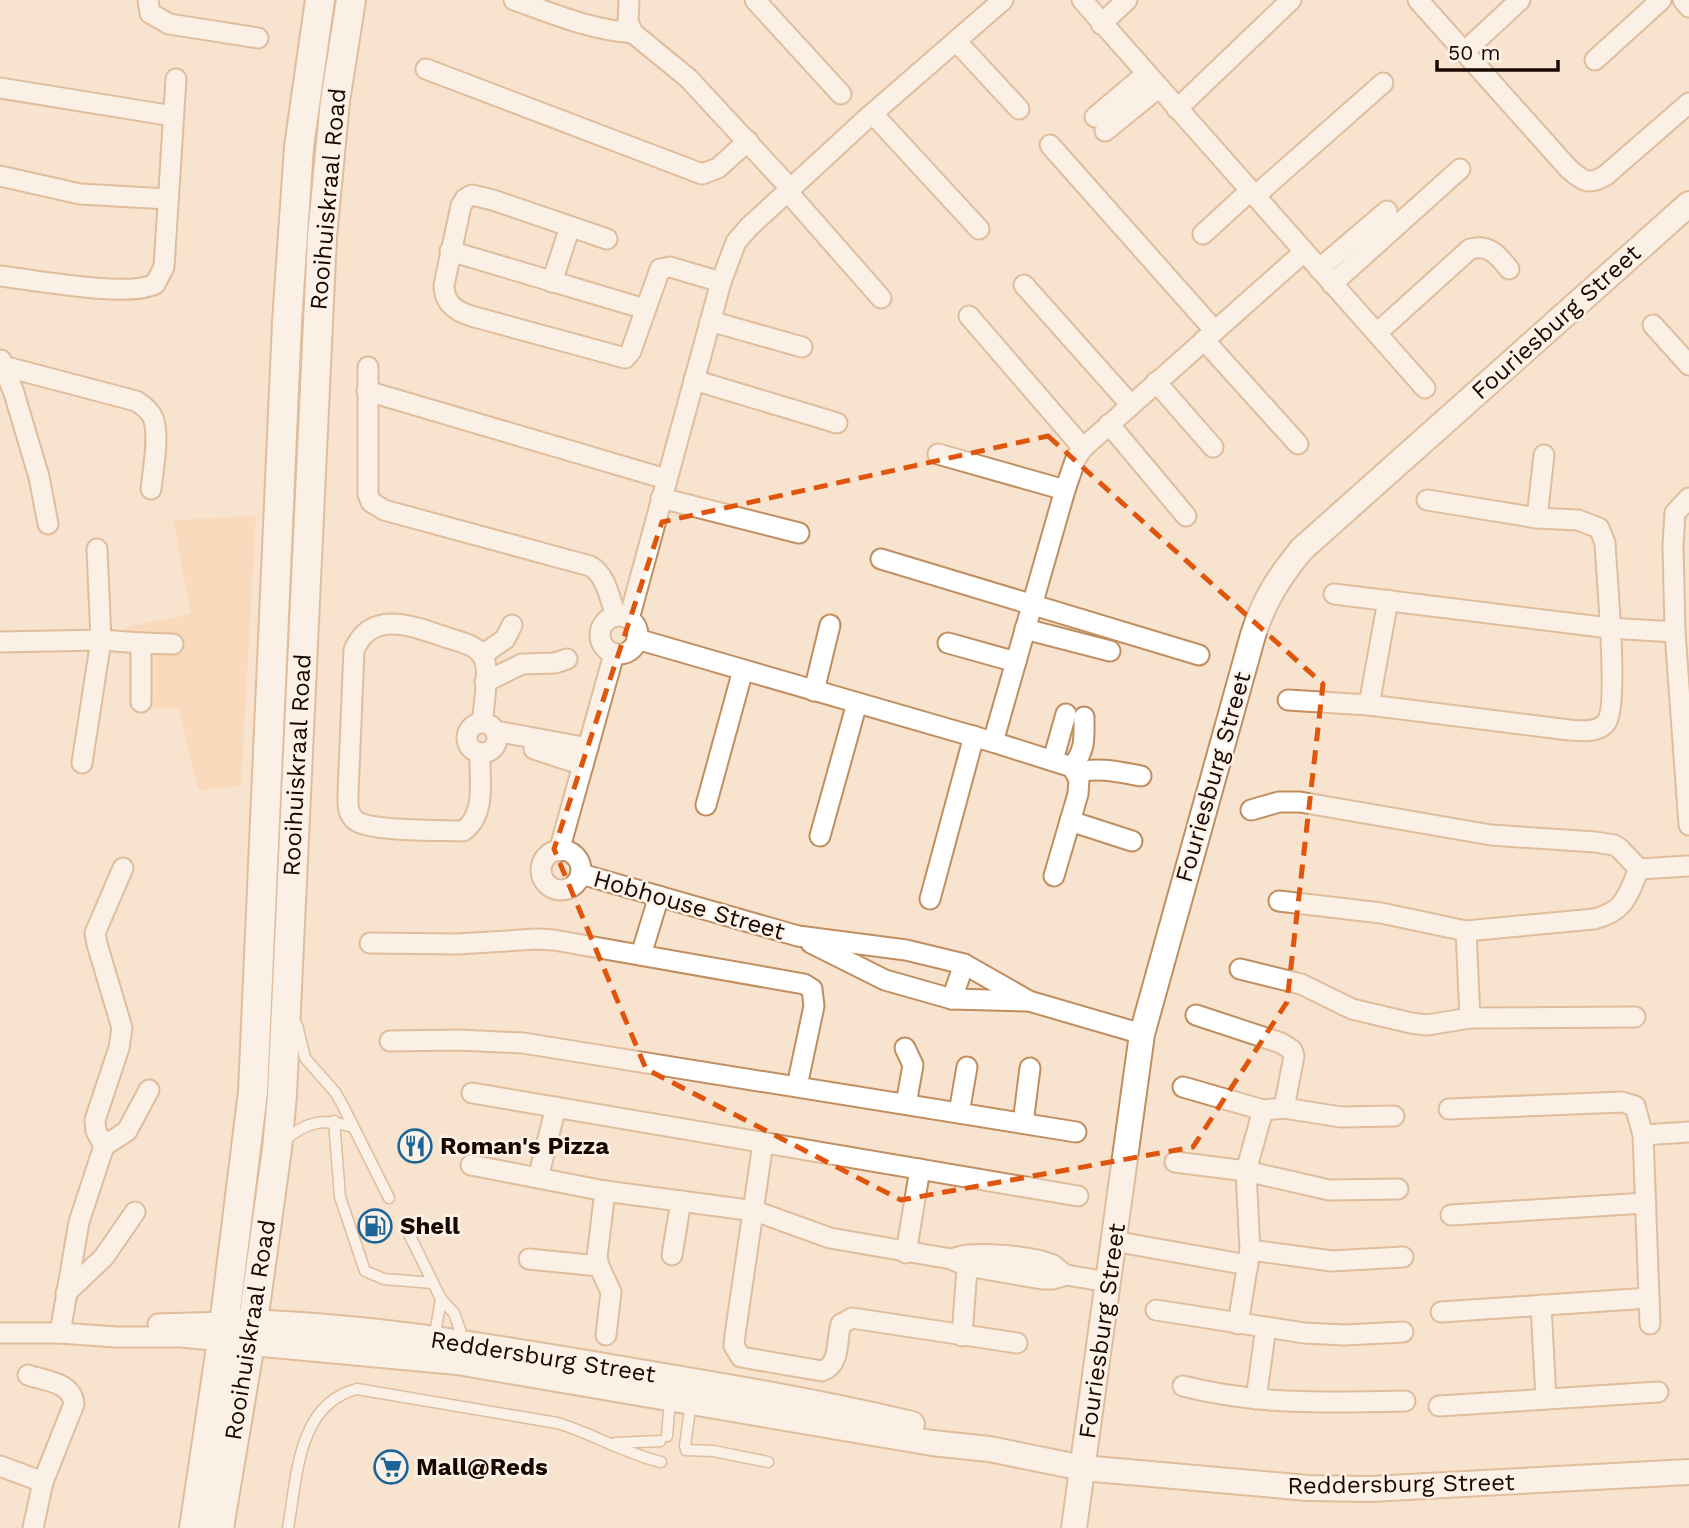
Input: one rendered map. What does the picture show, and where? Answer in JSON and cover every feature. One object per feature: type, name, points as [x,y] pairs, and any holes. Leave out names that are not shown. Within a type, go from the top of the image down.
[{"type":"main road","name":"Rooihuiskraal Road","points":[[219,1528],[237,1332],[253,1092],[288,323],[299,147],[320,0]]},
{"type":"main road","name":"Rooihuiskraal Road","points":[[194,1528],[277,1149],[288,974],[322,237],[335,101],[351,0]]},
{"type":"street","points":[[148,0],[150,13],[169,24],[258,38]]},
{"type":"street","points":[[514,0],[579,23],[609,31],[634,33]]},
{"type":"street","points":[[629,0],[628,22],[634,33],[688,78],[748,141],[881,298]]},
{"type":"street","points":[[755,0],[841,94]]},
{"type":"street","points":[[622,617],[661,498],[721,282],[736,242],[788,189],[1003,0]]},
{"type":"street","points":[[1082,0],[1425,388]]},
{"type":"street","points":[[1101,24],[1127,0]]},
{"type":"street","points":[[1177,109],[1291,0]]},
{"type":"street","points":[[1419,0],[1582,181],[1593,182],[1605,175],[1689,103]]},
{"type":"street","points":[[1464,52],[1520,0]]},
{"type":"street","points":[[1595,60],[1661,0]]},
{"type":"street","points":[[1683,0],[1689,6]]},
{"type":"street","points":[[957,41],[1019,110]]},
{"type":"street","points":[[426,69],[702,174],[718,169],[748,141]]},
{"type":"street","points":[[0,276],[76,286],[137,290],[147,289],[155,284],[164,267],[176,79]]},
{"type":"street","points":[[1100,124],[1152,81]]},
{"type":"street","points":[[1203,234],[1383,83]]},
{"type":"street","points":[[0,88],[173,116]]},
{"type":"street","points":[[873,114],[979,229]]},
{"type":"street","points":[[1050,145],[1298,444]]},
{"type":"street","points":[[1326,277],[1460,169]]},
{"type":"street","points":[[0,176],[80,194],[168,199]]},
{"type":"street","points":[[607,239],[472,195],[465,199],[461,206],[444,285],[446,298],[455,309],[471,316],[625,358],[631,351],[657,272],[664,267],[721,282]]},
{"type":"street","name":"Fouriesburg Street","points":[[1074,1528],[1142,1034],[1253,635],[1266,599],[1302,549],[1689,204]]},
{"type":"street","points":[[1326,277],[1387,211]]},
{"type":"street","points":[[552,282],[570,227]]},
{"type":"street","points":[[1377,333],[1470,249],[1484,248],[1496,252],[1509,269]]},
{"type":"street","points":[[450,251],[645,309]]},
{"type":"street","points":[[928,861],[976,737],[1016,662],[1076,458],[1083,448],[1130,404],[1304,252]]},
{"type":"street","points":[[1024,285],[1130,404]]},
{"type":"street","points":[[969,317],[1083,448]]},
{"type":"street","points":[[710,321],[802,347]]},
{"type":"street","points":[[1653,325],[1689,365]]},
{"type":"street","points":[[2,361],[136,401],[147,409],[154,420],[156,434],[151,489]]},
{"type":"street","points":[[2,361],[38,477],[48,524]]},
{"type":"street","points":[[368,367],[368,494],[371,502],[384,510],[597,570],[622,617],[636,628],[637,639],[631,650],[614,654],[603,646],[599,634],[604,622],[622,617]]},
{"type":"street","points":[[694,380],[837,423]]},
{"type":"street","points":[[1156,382],[1213,447]]},
{"type":"street","points":[[368,391],[666,479]]},
{"type":"street","points":[[1109,424],[1186,516]]},
{"type":"street","points":[[938,454],[1065,490]]},
{"type":"street","points":[[1537,518],[1544,455]]},
{"type":"street","points":[[661,498],[799,533]]},
{"type":"street","points":[[1689,498],[1679,508],[1674,519],[1682,610],[1675,632],[1684,682],[1689,825]]},
{"type":"street","points":[[1288,700],[1369,705],[1569,730],[1594,730],[1606,724],[1613,690],[1605,543],[1602,533],[1595,526],[1584,522],[1537,518],[1427,500]]},
{"type":"street","points":[[82,763],[101,640],[97,549]]},
{"type":"street","points":[[881,559],[1110,652]]},
{"type":"street","points":[[1334,594],[1609,628],[1675,632]]},
{"type":"street","points":[[1369,705],[1388,600]]},
{"type":"street","points":[[1028,617],[1159,654]]},
{"type":"street","points":[[1028,617],[1199,655]]},
{"type":"street","points":[[386,624],[407,624],[471,646],[482,655],[486,663],[489,737],[479,808],[472,825],[463,831],[370,827],[355,820],[349,811],[354,650],[359,639],[373,628],[386,624]]},
{"type":"street","points":[[482,655],[505,639],[512,625]]},
{"type":"street","points":[[814,691],[830,625]]},
{"type":"street","points":[[637,639],[1067,766],[1141,776]]},
{"type":"street","points":[[0,642],[101,640],[173,644]]},
{"type":"street","points":[[141,643],[141,702]]},
{"type":"street","points":[[948,643],[1016,662]]},
{"type":"street","name":"Hobhouse Street","points":[[559,850],[614,654]]},
{"type":"street","points":[[485,682],[522,664],[555,663],[567,659]]},
{"type":"street","points":[[706,805],[743,670]]},
{"type":"street","points":[[820,836],[857,703]]},
{"type":"street","points":[[1067,766],[1075,715]]},
{"type":"street","points":[[489,737],[551,754],[586,757]]},
{"type":"street","points":[[930,899],[976,737]]},
{"type":"street","points":[[1054,876],[1078,794],[1079,779],[1067,766]]},
{"type":"street","points":[[1251,810],[1279,803],[1300,802],[1491,835],[1600,843],[1619,848],[1639,869]]},
{"type":"street","points":[[1070,821],[1132,841]]},
{"type":"street","name":"Hobhouse Street","points":[[559,850],[574,855],[581,867],[581,874],[573,886],[558,891],[546,884],[541,876],[542,863],[551,853],[559,850]]},
{"type":"street","points":[[1639,869],[1689,865],[1689,874]]},
{"type":"street","points":[[104,1146],[96,1131],[95,1120],[119,1048],[122,1028],[95,933],[123,868]]},
{"type":"street","points":[[1279,901],[1381,913],[1466,931],[1608,916],[1625,903],[1639,869]]},
{"type":"street","name":"Hobhouse Street","points":[[581,874],[798,936],[905,950],[964,964],[1029,1001],[1142,1034]]},
{"type":"street","points":[[641,956],[659,897]]},
{"type":"street","points":[[1466,931],[1470,1018]]},
{"type":"street","name":"Hobhouse Street","points":[[798,936],[885,980],[952,999],[1029,1001]]},
{"type":"street","points":[[370,943],[458,944],[537,939],[804,984],[812,989],[814,1006],[797,1086]]},
{"type":"street","points":[[952,999],[964,964]]},
{"type":"street","points":[[1240,969],[1308,986],[1352,1009],[1411,1024],[1470,1018],[1635,1017]]},
{"type":"street","points":[[1196,1015],[1292,1049],[1294,1062],[1284,1108]]},
{"type":"street","points":[[390,1041],[471,1040],[523,1043],[1076,1132]]},
{"type":"street","points":[[905,1048],[913,1065],[906,1104]]},
{"type":"street","points":[[959,1113],[967,1067]]},
{"type":"street","points":[[1023,1123],[1030,1068]]},
{"type":"street","points":[[1182,1087],[1263,1110],[1284,1108],[1341,1117],[1394,1116]]},
{"type":"street","points":[[60,1333],[79,1222],[104,1146],[127,1131],[149,1090]]},
{"type":"street","points":[[472,1093],[1078,1196]]},
{"type":"street","points":[[1449,1109],[1628,1103],[1636,1108],[1643,1135],[1650,1325]]},
{"type":"street","points":[[538,1178],[555,1107]]},
{"type":"street","points":[[1238,1324],[1249,1258],[1246,1171],[1263,1110]]},
{"type":"street","points":[[1643,1135],[1689,1132]]},
{"type":"street","points":[[763,1143],[734,1346],[741,1357],[827,1370],[835,1360],[841,1324],[852,1318],[1017,1343]]},
{"type":"street","points":[[1175,1162],[1246,1171],[1329,1190],[1398,1189]]},
{"type":"street","points":[[471,1165],[605,1191],[755,1211],[830,1238],[906,1252],[1021,1267],[1050,1279],[1066,1275],[1108,1282]]},
{"type":"street","points":[[906,1252],[919,1169]]},
{"type":"street","points":[[605,1191],[597,1256],[611,1292],[606,1335]]},
{"type":"street","points":[[672,1255],[681,1201]]},
{"type":"street","points":[[1451,1215],[1646,1203]]},
{"type":"street","points":[[66,1293],[104,1257],[135,1212]]},
{"type":"street","points":[[1113,1241],[1249,1258],[1332,1261],[1403,1257]]},
{"type":"street","points":[[529,1259],[599,1266]]},
{"type":"street","points":[[962,1259],[962,1336]]},
{"type":"street","points":[[1441,1312],[1649,1298]]},
{"type":"street","points":[[1541,1305],[1546,1399]]},
{"type":"street","points":[[1156,1310],[1238,1324],[1335,1335],[1403,1332]]},
{"type":"street","points":[[1256,1399],[1266,1327]]},
{"type":"street","name":"Reddersburg Street","points":[[0,1333],[91,1334],[117,1338],[181,1337],[237,1332],[502,1349],[932,1443],[989,1448],[1083,1468],[1268,1486],[1370,1489],[1689,1472]]},
{"type":"street","name":"Reddersburg Street","points":[[448,1346],[682,1389]]},
{"type":"street","points":[[28,1375],[65,1387],[73,1396],[73,1409],[43,1482],[33,1528]]},
{"type":"street","points":[[1183,1386],[1219,1395],[1256,1399],[1320,1403],[1405,1402]]},
{"type":"street","points":[[1439,1406],[1658,1392]]},
{"type":"street","points":[[0,1466],[43,1482]]},
{"type":"lane","points":[[288,974],[305,1058],[335,1092],[389,1198]]},
{"type":"lane","points":[[277,1149],[298,1128],[334,1121],[353,1127]]},
{"type":"lane","points":[[334,1121],[340,1197],[365,1270],[384,1279],[433,1283]]},
{"type":"lane","points":[[407,1230],[442,1299],[454,1313],[448,1346]]},
{"type":"lane","points":[[442,1299],[448,1346]]},
{"type":"lane","points":[[288,1528],[303,1448],[310,1427],[330,1400],[343,1392],[356,1389],[557,1423],[661,1462]]},
{"type":"lane","points":[[611,1443],[664,1439],[682,1389]]},
{"type":"lane","points":[[682,1389],[686,1448],[768,1462]]},
{"type":"highlighted area","points":[[1048,436],[1323,684],[1287,1002],[1193,1147],[901,1200],[646,1069],[554,849],[662,522]]},
{"type":"shaded area","points":[[256,516],[241,786],[198,790],[178,708],[134,709],[126,627],[191,614],[173,520]]},
{"type":"place","name":"Roman's Pizza","points":[[415,1146]]},
{"type":"place","name":"Shell","points":[[375,1226]]},
{"type":"place","name":"Mall@Reds","points":[[391,1467]]}]
